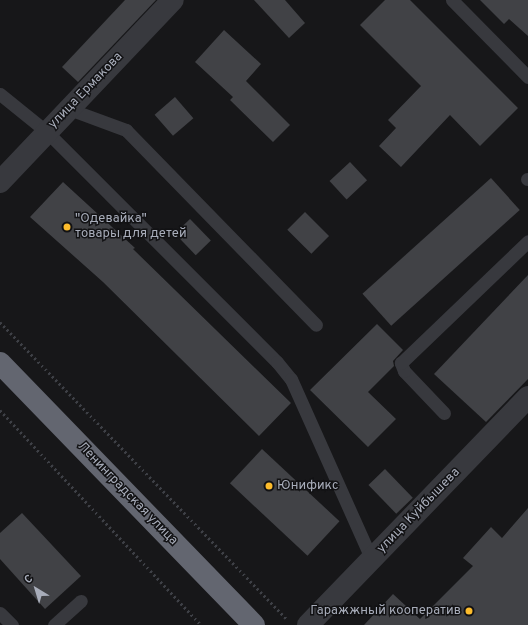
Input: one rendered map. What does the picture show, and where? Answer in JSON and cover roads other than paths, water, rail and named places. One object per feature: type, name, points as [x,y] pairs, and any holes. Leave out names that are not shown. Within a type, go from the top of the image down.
[{"type":"highway","name":"Ленинградская улица","points":[[0,364],[254,625]]},
{"type":"street","name":"улица Ермакова","points":[[0,182],[173,0]]},
{"type":"street","name":"улица Куйбышева","points":[[308,625],[528,397]]},
{"type":"lane","points":[[452,0],[528,77]]},
{"type":"lane","points":[[0,94],[47,132],[277,362],[291,379],[372,560]]},
{"type":"lane","points":[[69,109],[126,130],[316,325]]},
{"type":"lane","points":[[444,413],[404,371],[401,363],[528,241]]},
{"type":"lane","points":[[54,625],[81,600]]},
{"type":"lane","points":[[0,613],[12,625]]},
{"type":"place","name":"\"Одевайка\" товары для детей","points":[[67,227]]},
{"type":"place","name":"Юнификс","points":[[269,486]]},
{"type":"place","name":"Гаражжный кооператив","points":[[469,611]]}]
